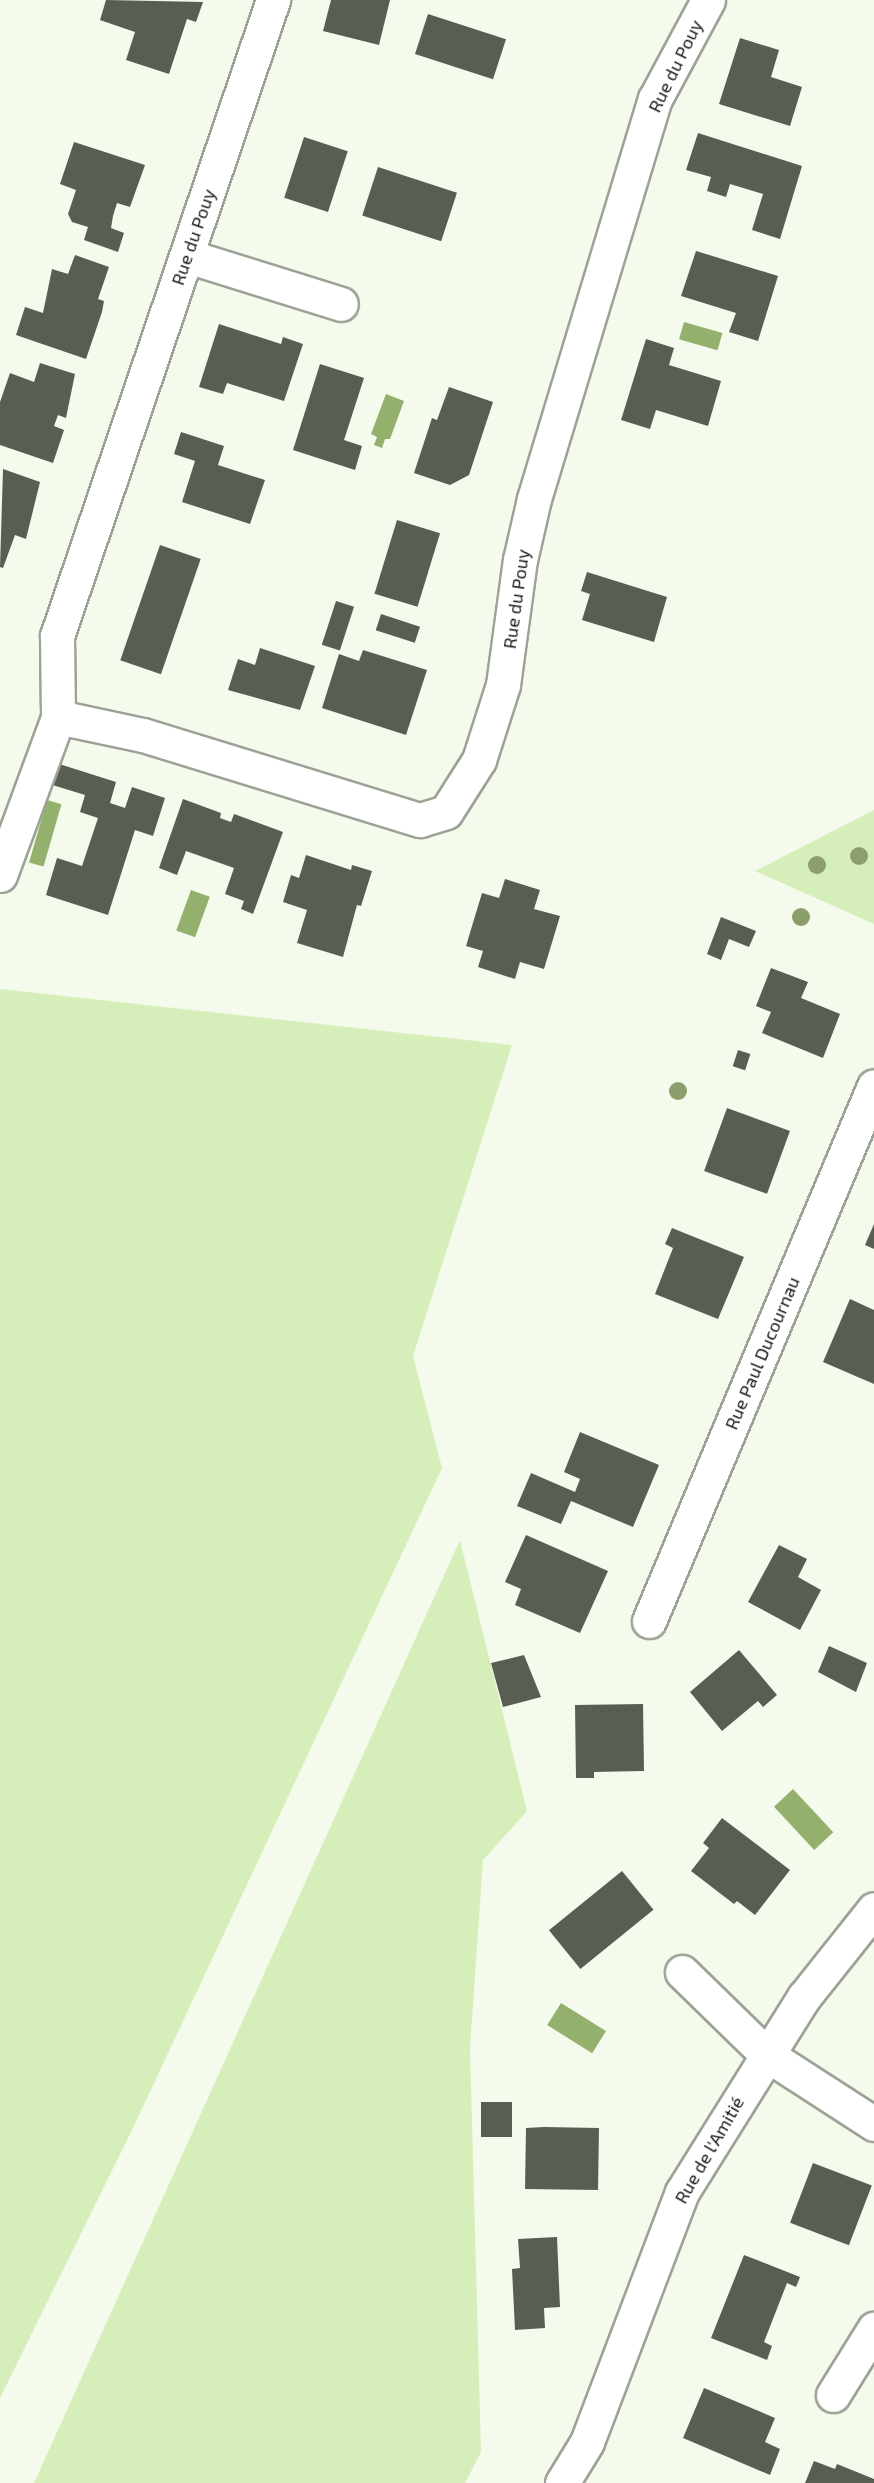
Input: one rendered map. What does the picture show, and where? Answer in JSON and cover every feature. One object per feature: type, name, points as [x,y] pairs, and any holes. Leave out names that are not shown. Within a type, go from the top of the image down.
[{"type":"street","name":"Rue du Pouy","points":[[0,875],[58,717],[57,636],[273,0]]},
{"type":"street","name":"Rue du Pouy","points":[[58,717],[143,735],[420,820],[446,812],[479,760],[503,685],[520,561],[534,499],[655,99],[708,0]]},
{"type":"street","points":[[187,256],[341,304]]},
{"type":"street","name":"Rue Paul Ducournau","points":[[649,1621],[874,1086]]},
{"type":"street","name":"Rue de l'Amitié","points":[[562,2483],[587,2442],[682,2192],[766,2054],[804,1997],[874,1909]]},
{"type":"street","points":[[682,1972],[766,2054],[874,2124]]},
{"type":"street","points":[[833,2395],[874,2329]]},
{"type":"shaded area","points":[[684,322],[722,333],[717,350],[679,339]]},
{"type":"shaded area","points":[[386,394],[404,401],[390,439],[385,439],[382,448],[374,445],[377,437],[371,434]]},
{"type":"shaded area","points":[[47,800],[61,804],[44,867],[29,862]]},
{"type":"shaded area","points":[[874,810],[874,924],[755,871]]},
{"type":"shaded area","points":[[191,890],[210,897],[195,937],[176,930]]},
{"type":"shaded area","points":[[0,989],[512,1045],[413,1356],[442,1468],[133,2128],[0,2398]]},
{"type":"shaded area","points":[[460,1540],[527,1811],[483,1860],[470,2048],[481,2452],[465,2483],[34,2483]]},
{"type":"shaded area","points":[[793,1789],[833,1832],[814,1850],[774,1807]]},
{"type":"shaded area","points":[[561,2003],[606,2031],[592,2053],[547,2025]]},
{"type":"building","points":[[106,0],[203,2],[196,22],[187,19],[169,74],[126,60],[135,32],[100,20]]},
{"type":"building","points":[[331,0],[390,0],[379,45],[323,31]]},
{"type":"building","points":[[428,14],[506,39],[493,79],[415,54]]},
{"type":"building","points":[[740,38],[779,50],[771,77],[802,87],[790,126],[719,104]]},
{"type":"building","points":[[698,133],[802,166],[780,239],[752,230],[763,194],[730,184],[726,197],[707,191],[711,177],[686,170]]},
{"type":"building","points":[[304,137],[348,151],[328,212],[284,198]]},
{"type":"building","points":[[74,142],[145,165],[130,207],[117,203],[111,228],[124,233],[118,252],[84,240],[88,227],[72,222],[68,214],[76,190],[60,184]]},
{"type":"building","points":[[378,167],[457,193],[441,241],[362,216]]},
{"type":"building","points":[[696,251],[778,276],[758,341],[729,332],[736,313],[681,296]]},
{"type":"building","points":[[75,255],[109,267],[98,299],[104,301],[102,312],[86,359],[16,335],[25,307],[43,313],[52,269],[68,274]]},
{"type":"building","points":[[219,324],[281,344],[283,337],[303,344],[284,401],[227,383],[223,394],[199,387]]},
{"type":"building","points":[[646,339],[674,348],[669,365],[721,381],[708,426],[656,410],[650,429],[621,420]]},
{"type":"building","points":[[40,363],[75,374],[66,418],[58,415],[54,426],[64,430],[53,463],[0,445],[0,402],[10,373],[34,382]]},
{"type":"building","points":[[320,364],[364,378],[344,440],[362,446],[355,470],[293,450]]},
{"type":"building","points":[[449,387],[493,402],[469,475],[450,485],[414,473],[432,418],[437,420]]},
{"type":"building","points":[[181,432],[224,446],[218,465],[265,480],[250,524],[182,502],[195,461],[174,454]]},
{"type":"building","points":[[3,469],[40,482],[26,539],[15,535],[3,568],[0,567]]},
{"type":"building","points":[[397,520],[440,533],[418,607],[374,594]]},
{"type":"building","points":[[160,545],[201,559],[161,674],[120,660]]},
{"type":"building","points":[[587,572],[667,597],[654,642],[582,620],[590,594],[581,591]]},
{"type":"building","points":[[336,601],[354,607],[340,651],[322,645]]},
{"type":"building","points":[[381,614],[420,627],[415,643],[376,630]]},
{"type":"building","points":[[260,648],[315,666],[300,710],[228,690],[238,659],[255,665]]},
{"type":"building","points":[[363,650],[427,670],[406,735],[322,708],[339,654],[359,661]]},
{"type":"building","points":[[53,762],[116,782],[110,803],[125,808],[132,787],[165,798],[153,836],[135,830],[108,915],[46,895],[57,858],[82,866],[98,818],[80,812],[85,795],[46,783]]},
{"type":"building","points":[[183,799],[221,813],[220,818],[231,822],[234,814],[283,832],[253,914],[241,909],[244,901],[225,894],[234,868],[186,851],[177,875],[159,868]]},
{"type":"building","points":[[306,855],[351,870],[352,865],[372,871],[361,906],[357,905],[343,957],[297,943],[307,910],[283,902],[291,875],[299,878]]},
{"type":"building","points":[[505,879],[540,890],[534,909],[560,916],[544,969],[520,962],[515,979],[478,967],[483,951],[466,946],[482,893],[499,898]]},
{"type":"building","points":[[721,917],[756,931],[749,947],[729,939],[721,960],[707,954]]},
{"type":"building","points":[[771,968],[808,982],[801,998],[840,1014],[823,1058],[762,1033],[771,1012],[756,1006]]},
{"type":"building","points":[[738,1050],[750,1054],[745,1070],[733,1066]]},
{"type":"building","points":[[727,1108],[790,1131],[767,1194],[704,1171]]},
{"type":"building","points":[[874,1224],[874,1249],[865,1245]]},
{"type":"building","points":[[672,1228],[744,1257],[718,1319],[655,1294],[673,1248],[665,1244]]},
{"type":"building","points":[[850,1299],[874,1310],[874,1384],[823,1362]]},
{"type":"building","points":[[580,1432],[659,1465],[633,1527],[571,1501],[561,1524],[517,1506],[531,1473],[575,1492],[580,1479],[564,1472]]},
{"type":"building","points":[[526,1535],[608,1571],[580,1633],[515,1605],[521,1589],[505,1582]]},
{"type":"building","points":[[779,1545],[807,1559],[798,1577],[821,1590],[800,1630],[748,1602]]},
{"type":"building","points":[[829,1646],[867,1663],[856,1692],[818,1672]]},
{"type":"building","points":[[739,1650],[777,1695],[763,1707],[758,1701],[722,1731],[690,1692]]},
{"type":"building","points":[[524,1655],[541,1697],[503,1707],[491,1663]]},
{"type":"building","points":[[643,1704],[644,1771],[594,1772],[594,1778],[576,1778],[575,1705]]},
{"type":"building","points":[[722,1818],[790,1870],[755,1915],[737,1901],[734,1904],[691,1871],[709,1848],[703,1843]]},
{"type":"building","points":[[622,1871],[653,1910],[580,1969],[549,1930]]},
{"type":"building","points":[[481,2102],[512,2102],[512,2137],[481,2137]]},
{"type":"building","points":[[526,2128],[599,2128],[598,2190],[525,2189]]},
{"type":"building","points":[[813,2163],[872,2186],[849,2245],[790,2223]]},
{"type":"building","points":[[557,2237],[560,2307],[544,2308],[545,2328],[515,2330],[512,2269],[520,2268],[518,2239]]},
{"type":"building","points":[[744,2255],[800,2277],[796,2287],[787,2283],[764,2342],[772,2346],[767,2360],[711,2338]]},
{"type":"building","points":[[704,2388],[775,2418],[765,2442],[780,2449],[770,2475],[683,2438]]},
{"type":"building","points":[[814,2461],[835,2469],[837,2464],[874,2479],[874,2483],[805,2483]]}]
